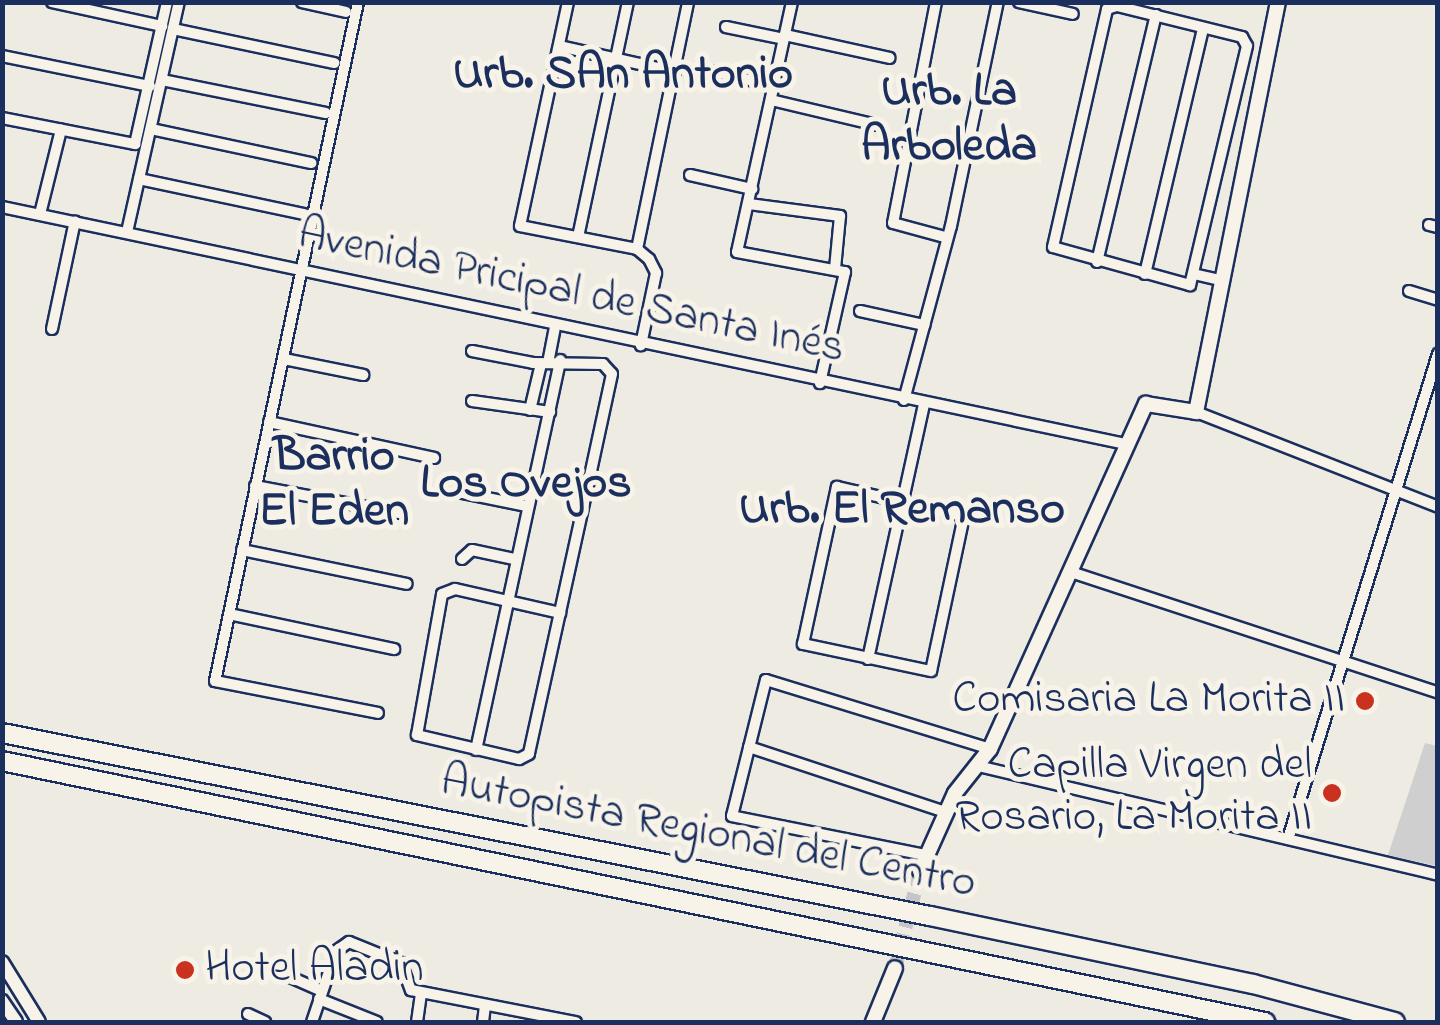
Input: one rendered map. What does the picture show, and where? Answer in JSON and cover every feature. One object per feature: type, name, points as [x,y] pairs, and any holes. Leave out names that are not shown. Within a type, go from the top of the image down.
[{"type":"highway","name":"Autopista Regional del Centro","points":[[2,733],[930,916],[1252,984],[1396,1022]]},
{"type":"highway","name":"Autopista Regional del Centro","points":[[2,761],[1265,1022]]},
{"type":"main road","points":[[920,871],[944,812],[990,750],[1126,444],[1154,400],[1196,412],[1278,2]]},
{"type":"main road","points":[[874,1022],[895,968]]},
{"type":"street","points":[[52,2],[334,62]]},
{"type":"street","points":[[127,232],[162,80],[168,2]]},
{"type":"street","points":[[2,118],[135,144],[179,2]]},
{"type":"street","points":[[302,2],[346,12]]},
{"type":"street","points":[[358,2],[215,681],[378,713]]},
{"type":"street","points":[[568,2],[520,226],[637,249],[656,273],[641,345]]},
{"type":"street","points":[[578,237],[628,2]]},
{"type":"street","points":[[637,249],[688,2]]},
{"type":"street","points":[[792,2],[738,255],[835,269],[846,278],[820,383]]},
{"type":"street","points":[[936,2],[893,223],[945,237]]},
{"type":"street","points":[[904,400],[998,2]]},
{"type":"street","points":[[1019,2],[1073,14]]},
{"type":"street","points":[[1114,6],[1156,16],[1242,37],[1248,49],[1198,275],[1190,285],[1056,252],[1052,243],[1105,19],[1114,6]]},
{"type":"street","points":[[1097,262],[1156,16]]},
{"type":"street","points":[[726,26],[890,58]]},
{"type":"street","points":[[1145,274],[1203,28]]},
{"type":"street","points":[[559,46],[675,72]]},
{"type":"street","points":[[2,56],[150,86]]},
{"type":"street","points":[[712,72],[774,86]]},
{"type":"street","points":[[162,80],[326,113]]},
{"type":"street","points":[[771,100],[878,124]]},
{"type":"street","points":[[151,129],[311,163]]},
{"type":"street","points":[[40,214],[61,130]]},
{"type":"street","points":[[690,174],[752,188]]},
{"type":"street","points":[[139,179],[304,214]]},
{"type":"street","points":[[749,204],[840,216],[835,269]]},
{"type":"street","name":"Avenida Pricipal de Santa Inés","points":[[2,207],[820,383],[1126,444]]},
{"type":"street","points":[[52,329],[75,222]]},
{"type":"street","points":[[1198,275],[1220,280]]},
{"type":"street","points":[[1409,292],[1438,300]]},
{"type":"street","points":[[860,311],[924,325]]},
{"type":"street","points":[[476,750],[514,558],[550,412],[555,327]]},
{"type":"street","points":[[472,351],[612,371],[530,754],[519,759],[424,740],[416,728],[442,594],[455,589],[560,613]]},
{"type":"street","points":[[1288,839],[1340,660],[1438,354]]},
{"type":"street","points":[[284,359],[362,374]]},
{"type":"street","points":[[530,410],[550,362]]},
{"type":"street","points":[[472,402],[550,412]]},
{"type":"street","points":[[868,659],[924,404]]},
{"type":"street","points":[[1196,412],[1438,508]]},
{"type":"street","points":[[269,422],[434,458]]},
{"type":"street","points":[[532,483],[586,494]]},
{"type":"street","points":[[256,486],[399,513]]},
{"type":"street","points":[[834,490],[902,500],[964,516],[935,666],[926,671],[803,644],[834,490]]},
{"type":"street","points":[[463,493],[526,506]]},
{"type":"street","points":[[242,550],[407,584]]},
{"type":"street","points":[[462,559],[472,550],[514,558]]},
{"type":"street","points":[[1071,572],[1438,694]]},
{"type":"street","points":[[229,614],[394,649]]},
{"type":"street","points":[[925,856],[732,816],[770,678],[990,750]]},
{"type":"street","points":[[749,746],[944,812]]},
{"type":"street","points":[[978,766],[1438,875]]},
{"type":"street","points":[[312,1022],[336,951],[349,942],[401,963],[406,984],[421,993],[576,1022]]},
{"type":"street","points":[[2,962],[39,1022]]},
{"type":"street","points":[[266,966],[378,1022]]},
{"type":"street","points":[[416,1022],[421,993]]},
{"type":"street","points":[[2,1002],[16,1022]]},
{"type":"street","points":[[483,1022],[486,1005]]},
{"type":"street","points":[[248,1014],[265,1022]]},
{"type":"shaded area","points":[[1425,743],[1437,746],[1437,866],[1388,855]]},
{"type":"tunnel","points":[[895,968],[920,871]]},
{"type":"place","name":"Comisaria La Morita II","points":[[1365,701]]},
{"type":"place","name":"Capilla Virgen del Rosario, La Morita II","points":[[1332,793]]},
{"type":"place","name":"Hotel Aladin","points":[[185,970]]},
{"type":"district","name":"Urb. SAn Antonio","points":[[623,76]]},
{"type":"district","name":"Urb. La Arboleda","points":[[949,120]]},
{"type":"district","name":"Barrio El Eden","points":[[334,484]]},
{"type":"district","name":"Los Ovejos","points":[[526,485]]},
{"type":"district","name":"Urb. El Remanso","points":[[902,511]]}]
